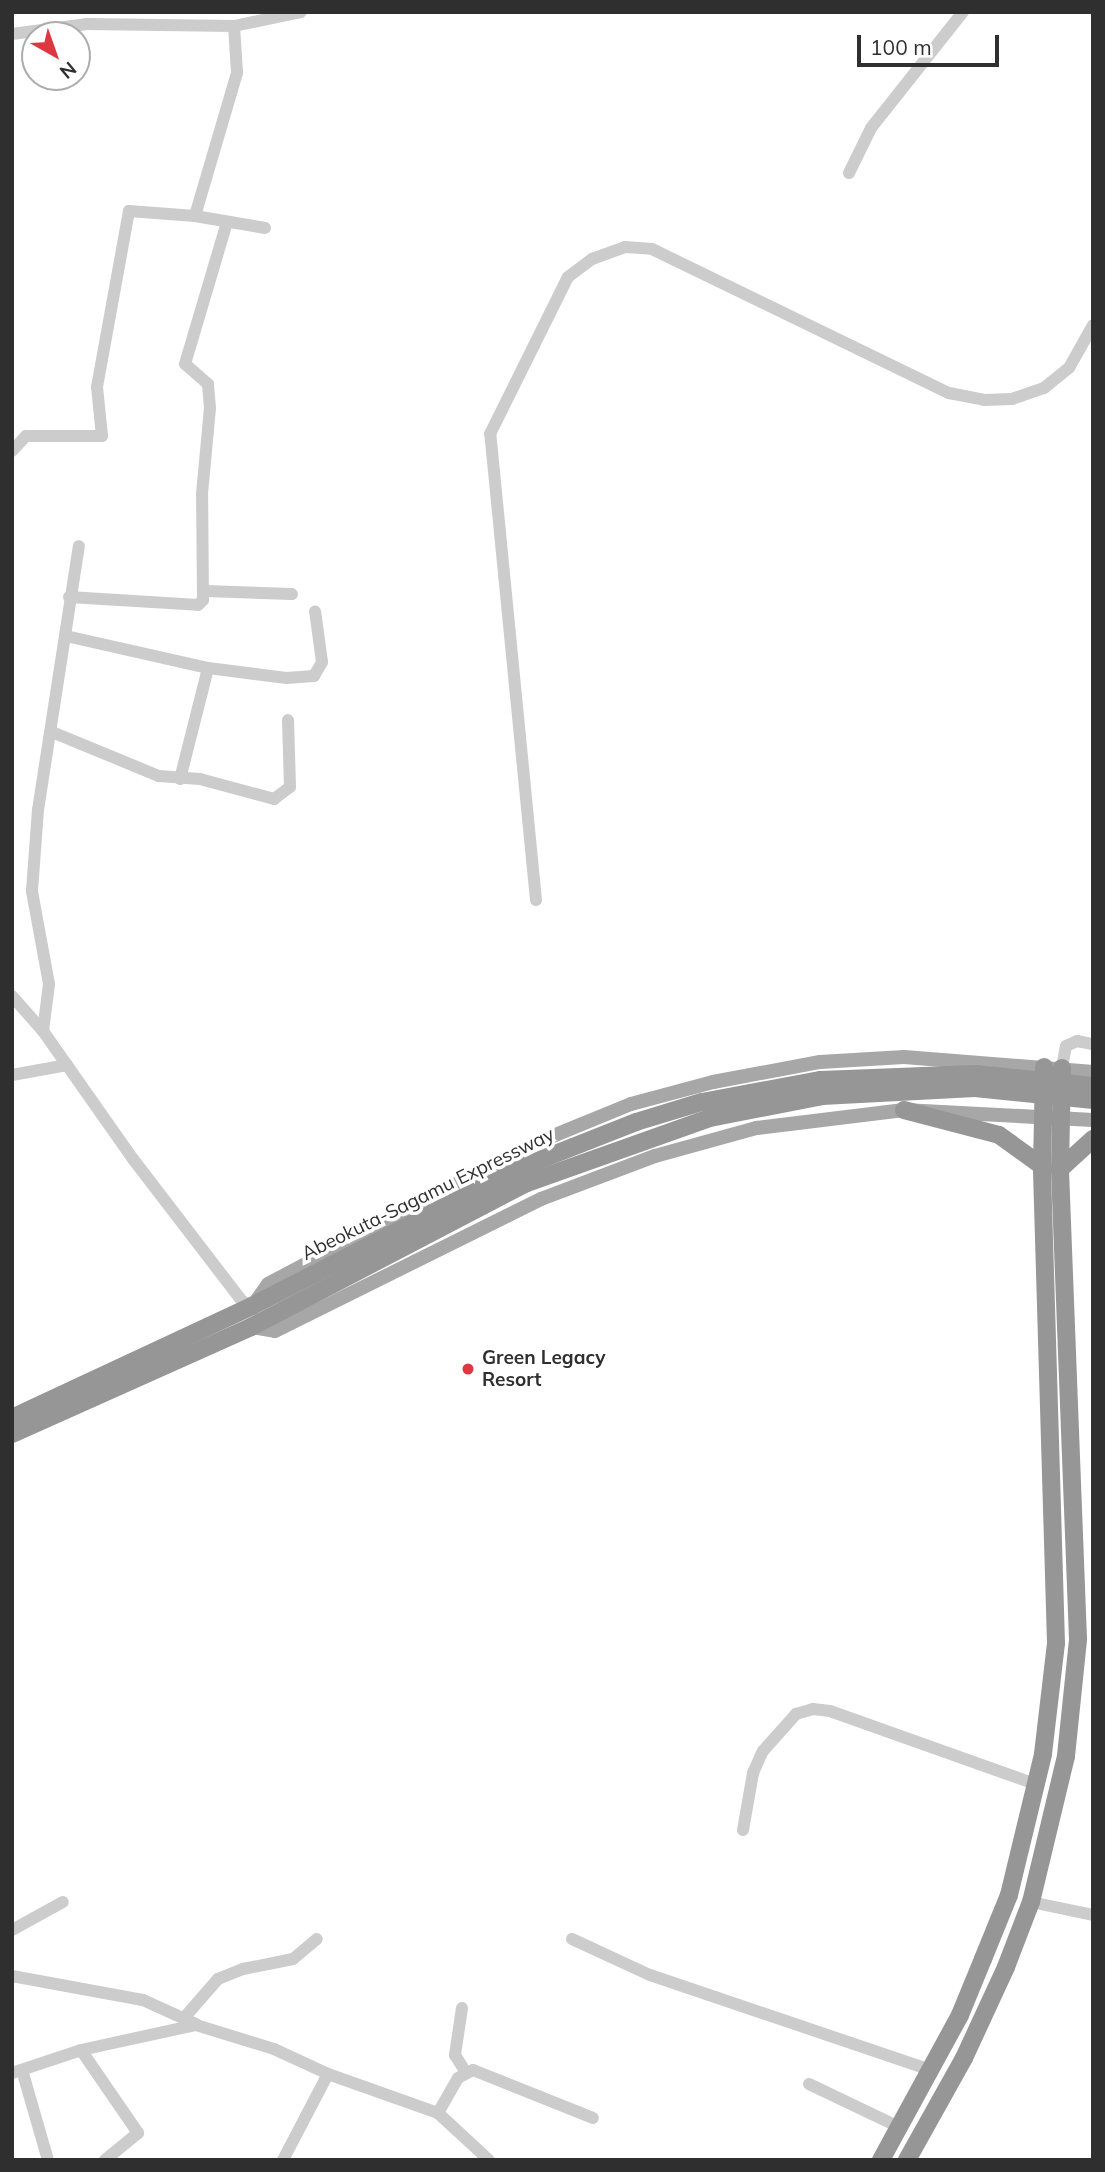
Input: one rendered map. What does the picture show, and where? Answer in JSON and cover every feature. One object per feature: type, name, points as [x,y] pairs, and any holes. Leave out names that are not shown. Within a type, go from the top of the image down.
[{"type":"highway","points":[[881,2160],[960,2015],[1009,1895],[1038,1785],[1043,1754],[1056,1643],[1042,1166],[1044,1067]]},
{"type":"highway","points":[[907,2160],[985,2016],[1031,1902],[1066,1756],[1078,1639],[1060,1169],[1062,1068]]},
{"type":"highway","name":"Abeokuta-Sagamu Expressway","points":[[12,1418],[252,1306],[522,1167],[587,1140],[702,1102],[975,1074],[1093,1086]]},
{"type":"highway","name":"Abeokuta-Sagamu Expressway","points":[[12,1434],[251,1327],[553,1173],[710,1118],[822,1088],[975,1088],[1093,1100]]},
{"type":"highway","points":[[904,1110],[999,1135],[1042,1166]]},
{"type":"highway","points":[[1060,1169],[1093,1139]]},
{"type":"highway","points":[[1043,1754],[1066,1756]]},
{"type":"main road","points":[[252,1306],[268,1284],[456,1182],[631,1104],[713,1082],[820,1062],[904,1057],[1093,1072]]},
{"type":"main road","points":[[251,1327],[275,1331],[541,1199],[655,1156],[757,1128],[904,1110],[1042,1115],[1093,1120]]},
{"type":"street","points":[[12,34],[88,24],[234,26],[301,12]]},
{"type":"street","points":[[849,173],[871,128],[963,12]]},
{"type":"street","points":[[195,216],[237,73],[234,26]]},
{"type":"street","points":[[12,451],[26,436],[103,436],[97,387],[129,211],[195,216],[265,228]]},
{"type":"street","points":[[69,597],[198,605],[205,591],[202,494],[208,384],[185,364],[227,222]]},
{"type":"street","points":[[536,900],[490,434],[568,276],[592,259],[625,247],[652,249],[949,393],[984,400],[1012,399],[1044,388],[1069,368],[1093,325]]},
{"type":"street","points":[[43,1031],[49,984],[32,891],[37,810],[52,732],[69,597],[79,546]]},
{"type":"street","points":[[205,591],[292,594]]},
{"type":"street","points":[[66,636],[208,668],[286,678],[314,676],[322,662],[314,611]]},
{"type":"street","points":[[180,779],[208,668]]},
{"type":"street","points":[[52,732],[159,776],[200,779],[274,799],[283,796],[290,787],[288,720]]},
{"type":"street","points":[[12,996],[43,1031],[234,1290],[252,1306]]},
{"type":"street","points":[[1062,1068],[1066,1046],[1077,1041],[1093,1044]]},
{"type":"street","points":[[12,1075],[67,1065]]},
{"type":"street","points":[[743,1830],[753,1773],[763,1751],[796,1714],[813,1709],[830,1711],[1038,1785]]},
{"type":"street","points":[[12,1930],[63,1902]]},
{"type":"street","points":[[1031,1902],[1093,1914]]},
{"type":"street","points":[[48,2160],[17,2071],[81,2050],[190,2021],[218,1979],[243,1969],[293,1959],[317,1939]]},
{"type":"street","points":[[572,1939],[650,1975],[931,2070]]},
{"type":"street","points":[[12,1976],[143,2000],[190,2021],[274,2049],[328,2074],[438,2113],[489,2160]]},
{"type":"street","points":[[462,2008],[454,2055],[465,2071],[506,2081],[593,2118]]},
{"type":"street","points":[[81,2050],[138,2133],[105,2160]]},
{"type":"street","points":[[438,2113],[465,2071]]},
{"type":"street","points":[[283,2160],[328,2074]]},
{"type":"street","points":[[809,2084],[900,2127]]},
{"type":"place","name":"Green Legacy Resort","points":[[468,1369]]}]
